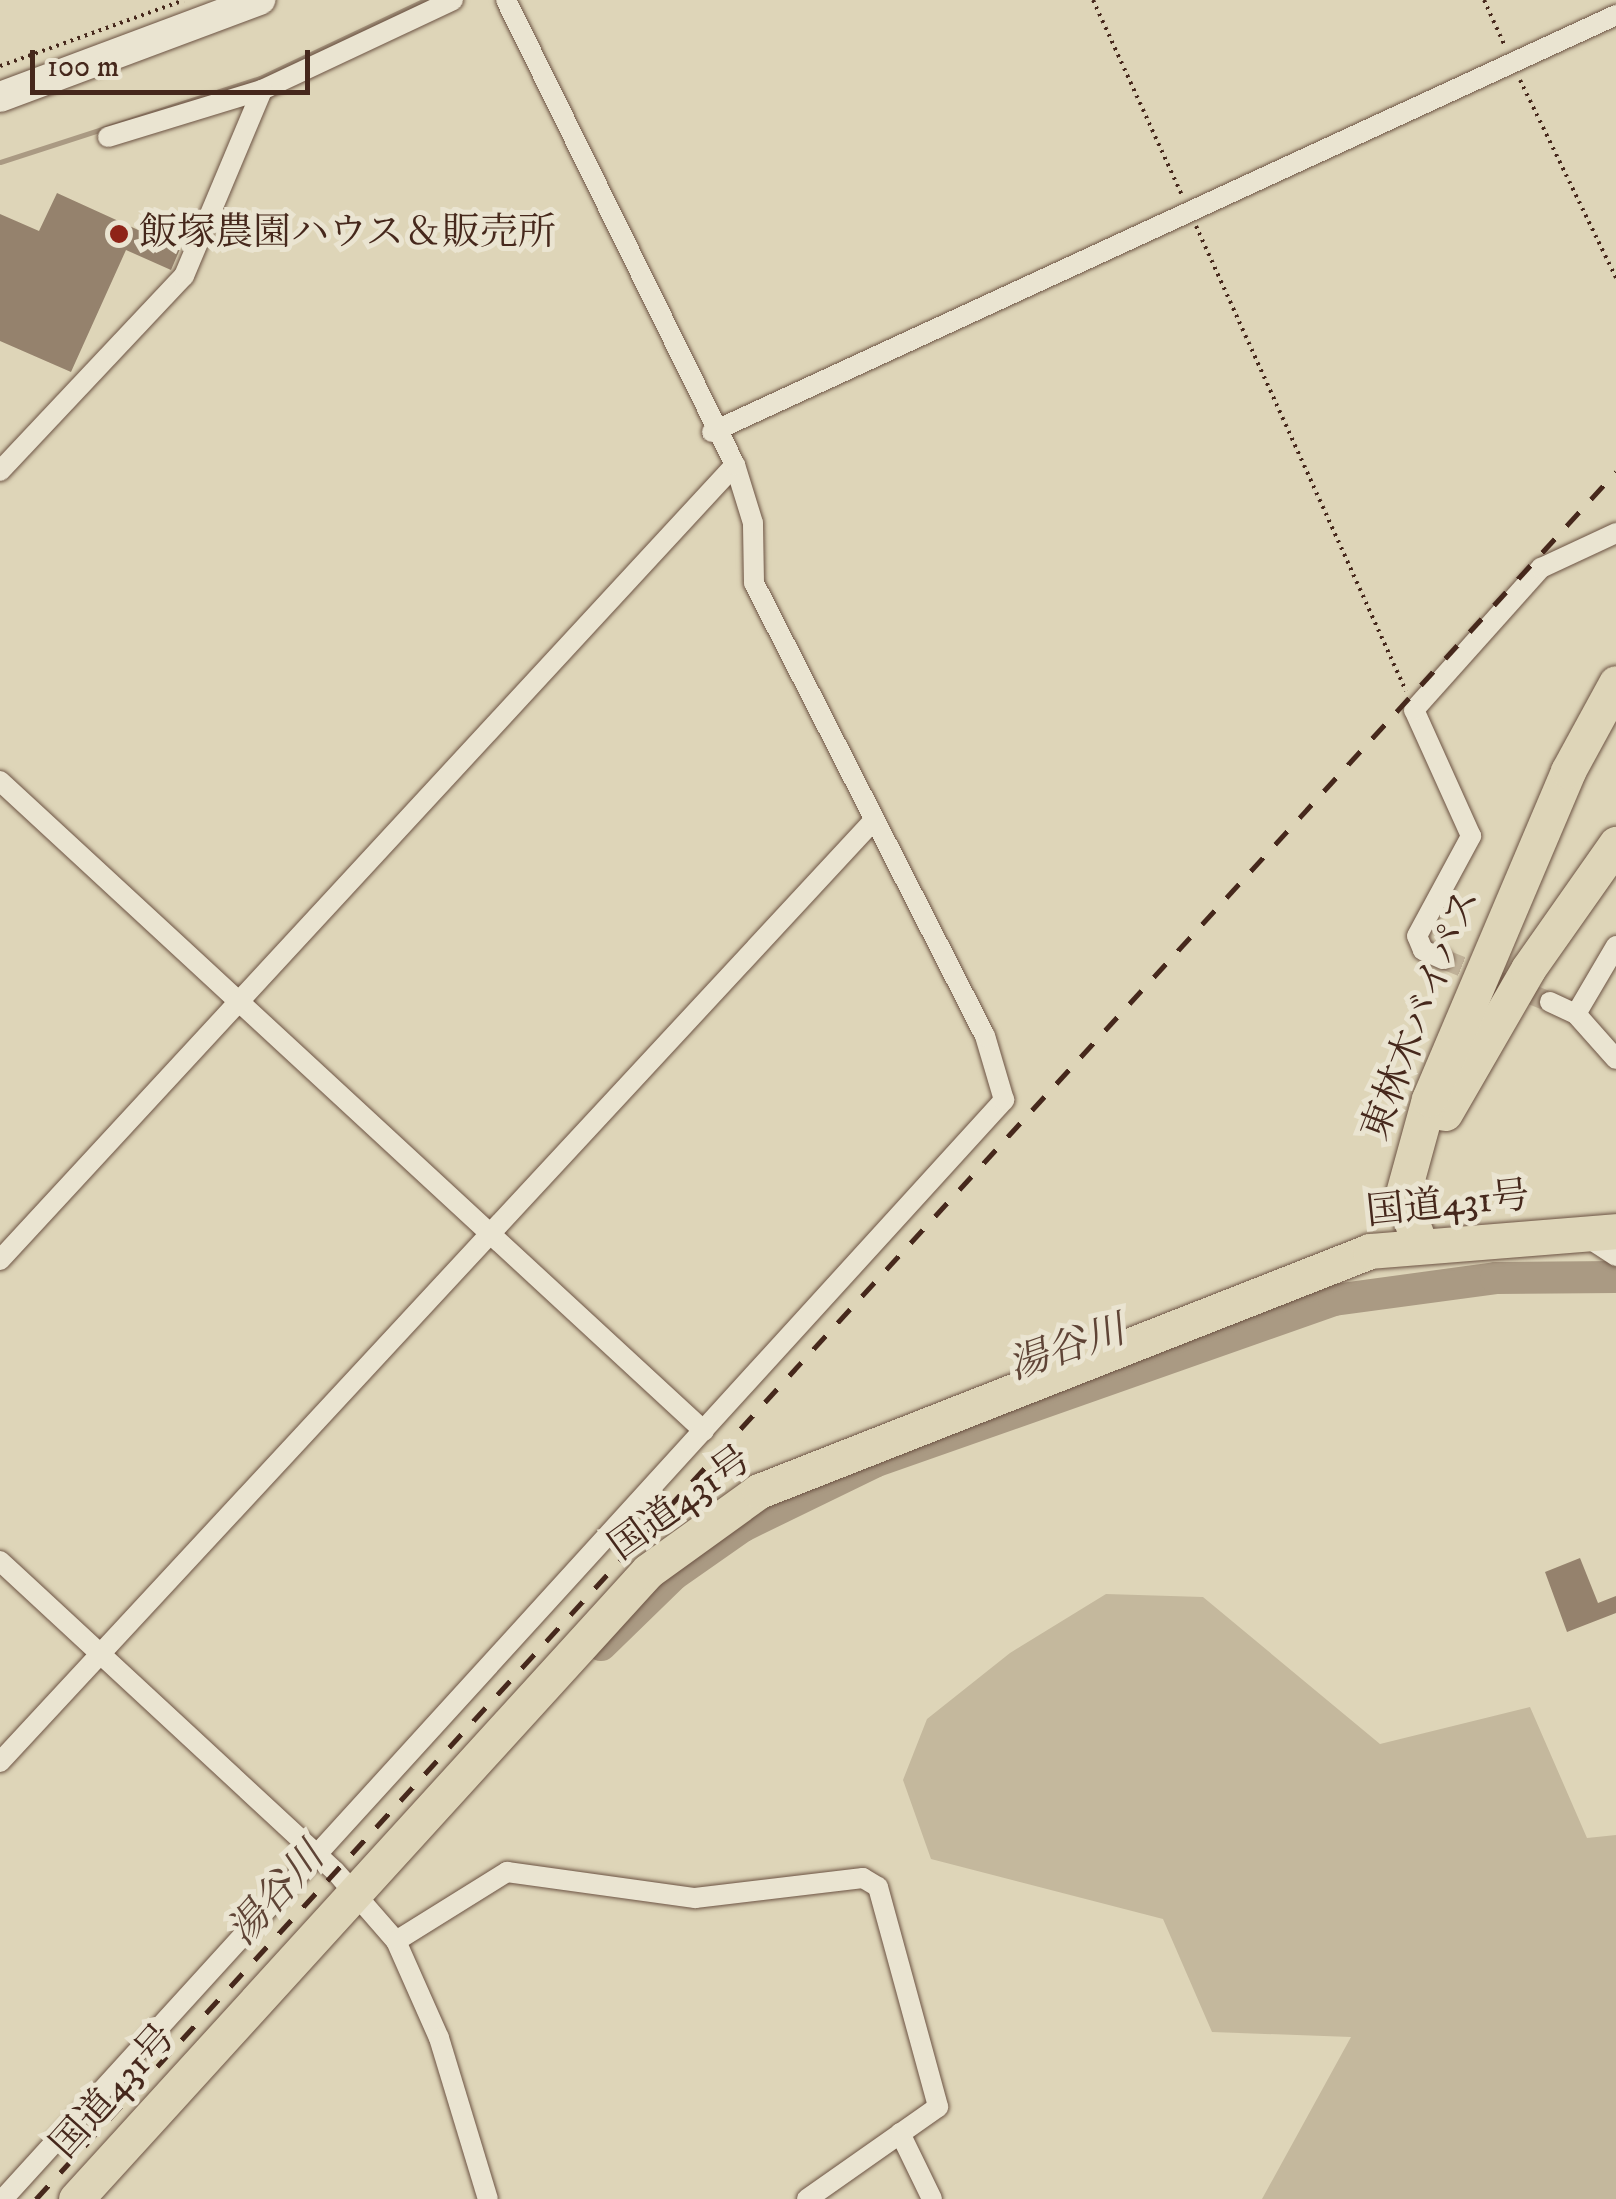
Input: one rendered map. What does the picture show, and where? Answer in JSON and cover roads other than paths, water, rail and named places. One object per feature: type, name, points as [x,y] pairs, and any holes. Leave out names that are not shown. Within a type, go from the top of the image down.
[{"type":"highway","name":"東林木バイパス","points":[[1420,1244],[1402,1197],[1428,1099],[1562,786],[1616,682]]},
{"type":"highway","name":"東林木バイパス","points":[[1420,1244],[1431,1146],[1446,1110],[1616,844]]},
{"type":"highway","name":"国道431号","points":[[76,2199],[648,1571],[759,1492],[1163,1338],[1298,1275],[1420,1244],[1601,1234]]},
{"type":"main road","points":[[0,97],[260,0]]},
{"type":"street","points":[[108,138],[262,90],[454,0]]},
{"type":"street","points":[[3,2199],[1004,1100],[985,1036],[754,582],[753,524],[736,465],[712,432],[506,0]]},
{"type":"street","points":[[712,432],[1616,15]]},
{"type":"street","points":[[0,471],[184,276],[262,90]]},
{"type":"street","points":[[0,1260],[736,465]]},
{"type":"street","points":[[1443,958],[1423,950],[1417,936],[1472,836],[1414,710],[1541,568],[1616,532]]},
{"type":"street","points":[[0,781],[704,1431]]},
{"type":"street","points":[[0,1762],[874,820]]},
{"type":"street","points":[[1576,1014],[1616,946]]},
{"type":"street","points":[[1550,1002],[1576,1014],[1616,1058]]},
{"type":"street","points":[[1601,1234],[1616,1256]]},
{"type":"street","points":[[0,1560],[314,1855],[396,1941],[444,2052],[488,2199]]},
{"type":"street","points":[[396,1941],[507,1872],[695,1898],[864,1878],[878,1887],[890,1922],[938,2107],[807,2199]]},
{"type":"street","points":[[900,2133],[932,2199]]},
{"type":"waterway","points":[[0,162],[260,78],[425,0]]},
{"type":"waterway","name":"湯谷川","points":[[601,1645],[673,1575],[743,1526],[874,1462],[1334,1300],[1496,1278],[1616,1277]]},
{"type":"tunnel","points":[[1443,959],[1550,1002]]},
{"type":"railway","points":[[36,2199],[1616,472]]},
{"type":"place","name":"飯塚農園ハウス＆販売所","points":[[119,234]]}]
